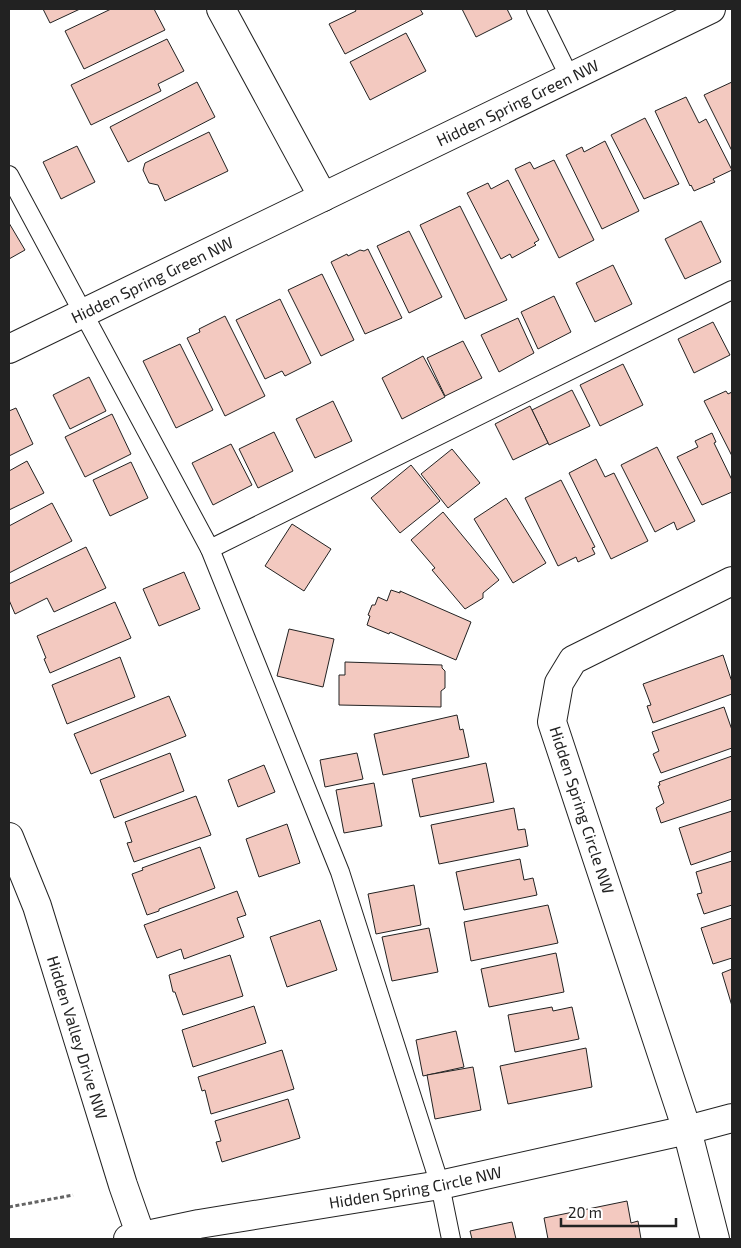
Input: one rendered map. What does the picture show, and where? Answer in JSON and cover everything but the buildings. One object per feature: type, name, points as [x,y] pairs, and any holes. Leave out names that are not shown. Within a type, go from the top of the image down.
[{"type":"street","points":[[220,9],[323,197]]},
{"type":"street","name":"Hidden Spring Green NW","points":[[9,349],[711,9]]},
{"type":"street","name":"Hidden Spring Circle NW","points":[[687,1130],[552,722],[559,683],[573,660],[732,581]]},
{"type":"street","name":"Hidden Valley Drive NW","points":[[9,837],[36,906],[123,1185],[137,1238]]},
{"type":"street","name":"Hidden Spring Circle NW","points":[[137,1238],[199,1224],[440,1185],[687,1130],[732,1118]]},
{"type":"street","points":[[687,1130],[715,1239]]},
{"type":"lane","points":[[536,9],[570,78]]},
{"type":"lane","points":[[9,175],[210,549],[340,872],[440,1185],[451,1239]]},
{"type":"lane","points":[[210,549],[732,290]]},
{"type":"path","points":[[9,1207],[73,1195]]}]
